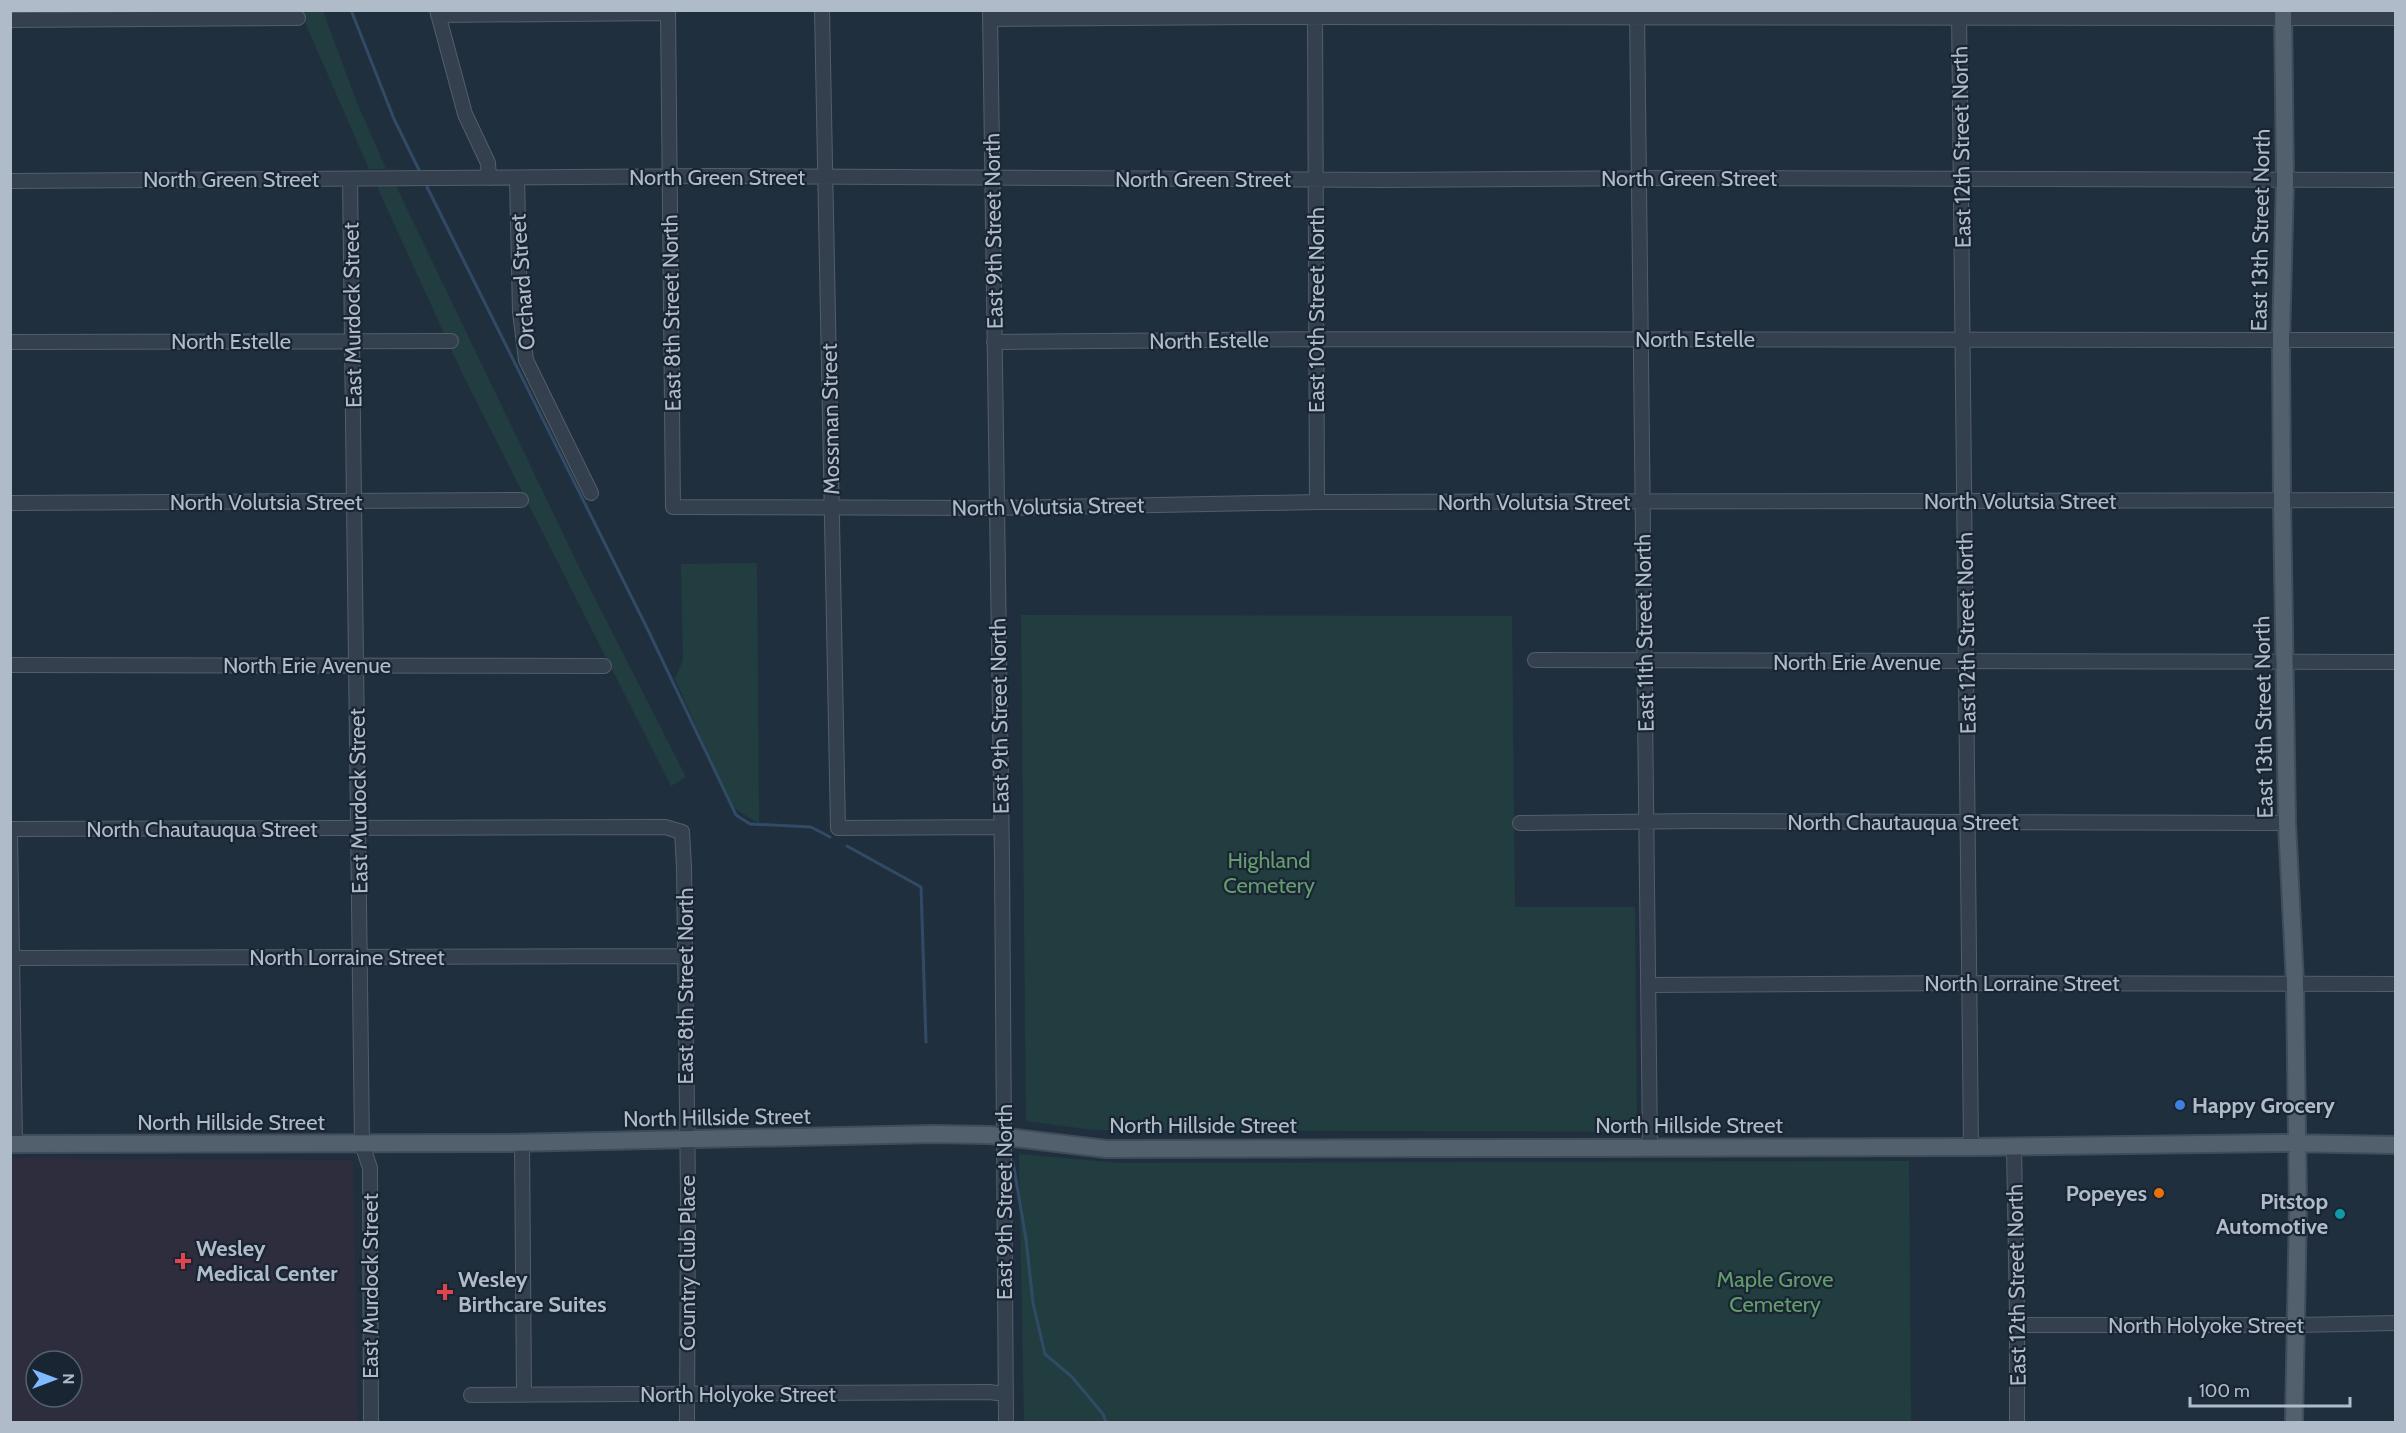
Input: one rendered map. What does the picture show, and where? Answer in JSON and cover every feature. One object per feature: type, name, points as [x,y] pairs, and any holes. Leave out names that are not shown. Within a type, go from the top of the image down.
[{"type":"main road","name":"East 13th Street North","points":[[2283,14],[2285,180],[2281,340],[2282,500],[2287,823],[2295,983],[2297,1325],[2294,1422]]},
{"type":"main road","name":"North Hillside Street","points":[[13,1144],[522,1143],[933,1134],[1003,1136],[1106,1149],[2014,1147],[2296,1143],[2396,1145]]},
{"type":"street","name":"Mossman Street","points":[[822,10],[838,828],[1001,827]]},
{"type":"street","points":[[489,178],[488,163],[465,114],[437,13],[668,12]]},
{"type":"street","name":"East 8th Street North","points":[[668,12],[673,507]]},
{"type":"street","name":"East 10th Street North","points":[[1315,14],[1317,502]]},
{"type":"street","name":"East 11th Street North","points":[[1637,14],[1650,1148]]},
{"type":"street","name":"East 12th Street North","points":[[1959,14],[1971,1147]]},
{"type":"street","points":[[990,15],[2283,14],[2396,18]]},
{"type":"street","name":"East 9th Street North","points":[[990,15],[1006,1422]]},
{"type":"street","points":[[10,20],[298,18]]},
{"type":"street","name":"North Green Street","points":[[10,181],[670,176],[1315,180],[1639,178],[2396,180]]},
{"type":"street","name":"Orchard Street","points":[[517,178],[520,312],[526,360],[588,487]]},
{"type":"street","name":"East Murdock Street","points":[[350,179],[362,1144],[370,1168],[370,1422]]},
{"type":"street","name":"North Estelle","points":[[994,342],[1316,339],[2396,340]]},
{"type":"street","name":"North Estelle","points":[[10,342],[451,341]]},
{"type":"street","name":"North Volutsia Street","points":[[10,503],[521,500]]},
{"type":"street","name":"North Volutsia Street","points":[[673,507],[996,508],[1317,502],[2396,500]]},
{"type":"street","name":"North Erie Avenue","points":[[1535,660],[1967,663],[2396,662]]},
{"type":"street","name":"North Erie Avenue","points":[[10,665],[604,666]]},
{"type":"street","name":"North Chautauqua Street","points":[[1520,823],[2287,823]]},
{"type":"street","name":"North Chautauqua Street","points":[[10,830],[665,827],[682,832]]},
{"type":"street","points":[[10,830],[13,1144]]},
{"type":"street","name":"East 8th Street North","points":[[682,832],[686,1140]]},
{"type":"street","name":"North Lorraine Street","points":[[11,958],[684,956]]},
{"type":"street","name":"North Lorraine Street","points":[[1648,985],[2396,984]]},
{"type":"street","name":"Country Club Place","points":[[686,1140],[687,1422]]},
{"type":"street","points":[[522,1143],[524,1394]]},
{"type":"street","name":"East 12th Street North","points":[[2014,1147],[2017,1422]]},
{"type":"street","name":"North Holyoke Street","points":[[2017,1325],[2396,1323]]},
{"type":"street","name":"North Holyoke Street","points":[[471,1395],[977,1392],[1005,1394]]},
{"type":"shaded area","name":"Wesley Medical Center","points":[[11,1158],[353,1160],[358,1422],[11,1422]]},
{"type":"green space","points":[[300,11],[323,11],[356,100],[386,169],[369,169]]},
{"type":"green space","points":[[376,184],[395,184],[581,571],[686,777],[671,786],[463,375]]},
{"type":"green space","points":[[757,563],[759,823],[731,805],[675,679],[683,660],[681,564]]},
{"type":"green space","name":"Highland Cemetery","points":[[1021,615],[1512,616],[1515,907],[1635,907],[1637,1132],[1093,1130],[1026,1121]]},
{"type":"green space","name":"Maple Grove Cemetery","points":[[1019,1154],[1119,1163],[1909,1161],[1911,1422],[1024,1422]]},
{"type":"waterway","points":[[351,10],[394,119],[419,170]]},
{"type":"waterway","points":[[427,187],[647,628],[736,815],[750,824],[811,827],[830,837]]},
{"type":"waterway","points":[[847,846],[921,887],[926,1042]]},
{"type":"waterway","points":[[1013,1162],[1026,1239],[1033,1303],[1045,1354],[1072,1377],[1103,1414],[1106,1422]]},
{"type":"place","name":"Happy Grocery","points":[[2180,1105]]},
{"type":"place","name":"Popeyes","points":[[2159,1193]]},
{"type":"place","name":"Pitstop Automotive","points":[[2340,1214]]},
{"type":"place","name":"Wesley Medical Center","points":[[183,1261]]},
{"type":"place","name":"Wesley Birthcare Suites","points":[[445,1292]]}]
